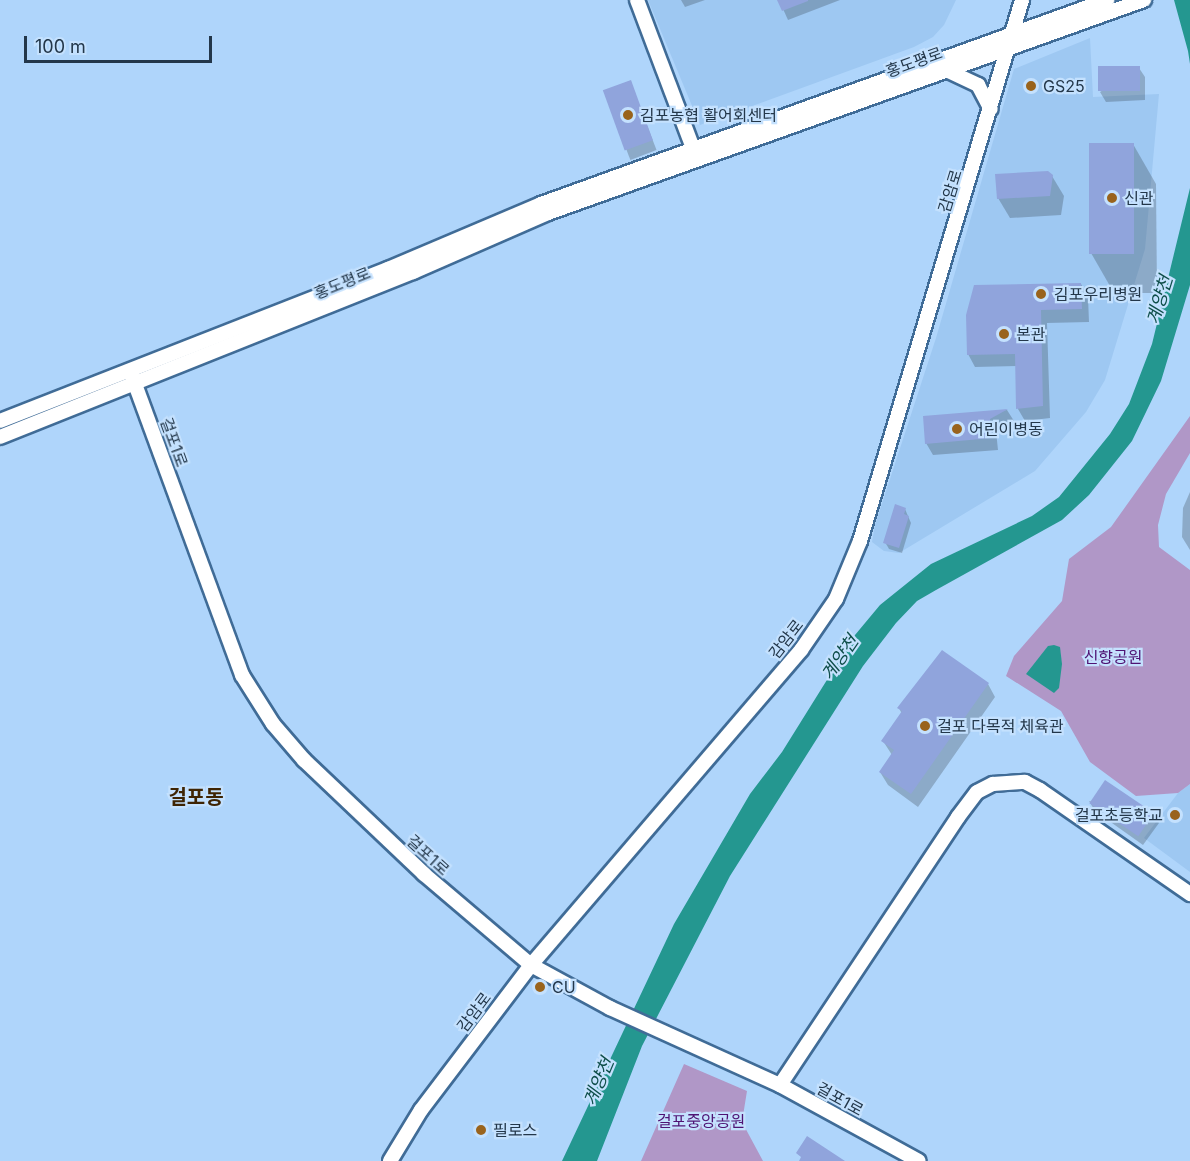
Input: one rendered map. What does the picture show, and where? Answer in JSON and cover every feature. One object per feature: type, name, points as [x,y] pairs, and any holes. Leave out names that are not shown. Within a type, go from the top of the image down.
[{"type":"street","points":[[637,0],[696,155]]},
{"type":"street","name":"감암로","points":[[390,1161],[421,1110],[531,965],[801,650],[836,599],[860,541],[1013,39],[1022,0]]},
{"type":"street","name":"홍도평로","points":[[0,437],[542,204],[696,155],[944,69],[1107,0]]},
{"type":"street","name":"홍도평로","points":[[696,155],[1013,39],[1144,0]]},
{"type":"street","points":[[944,69],[978,85],[991,109]]},
{"type":"street","name":"홍도평로","points":[[0,421],[133,378]]},
{"type":"street","name":"걸포1로","points":[[133,378],[218,616],[256,699],[304,760],[348,804],[531,965],[610,1008],[780,1085],[919,1161]]},
{"type":"street","points":[[780,1085],[958,818],[977,792],[993,784],[1025,782],[1040,790],[1190,894]]},
{"type":"shaded area","points":[[648,0],[956,0],[944,25],[933,37],[914,47],[700,125]]},
{"type":"shaded area","points":[[1174,0],[1190,0],[1190,64],[1188,51]]},
{"type":"shaded area","name":"김포우리병원","points":[[1090,38],[1093,97],[1159,94],[1145,249],[1105,380],[1086,412],[1035,471],[899,553],[884,551],[872,542],[875,525],[936,338],[1014,69]]},
{"type":"shaded area","points":[[1190,188],[1190,285],[1161,381],[1132,441],[1089,495],[1062,520],[917,601],[896,623],[863,666],[730,876],[642,1046],[597,1161],[562,1161],[674,924],[750,794],[782,752],[855,635],[880,605],[931,564],[1032,516],[1059,497],[1110,434],[1129,404],[1152,344]]},
{"type":"shaded area","points":[[1048,646],[1060,647],[1062,664],[1059,688],[1054,693],[1026,674]]},
{"type":"shaded area","name":"걸포초등학교","points":[[1190,784],[1190,872],[1144,838],[1178,793]]},
{"type":"green space","name":"신향공원","points":[[1190,416],[1190,453],[1166,494],[1158,525],[1159,547],[1190,570],[1190,784],[1178,793],[1136,796],[1090,762],[1061,711],[1006,676],[1014,656],[1062,601],[1069,559],[1111,527]]},
{"type":"green space","name":"걸포중앙공원","points":[[684,1064],[747,1091],[742,1122],[763,1161],[641,1161]]},
{"type":"building","points":[[777,0],[808,0],[808,1],[782,11]]},
{"type":"building","points":[[1098,66],[1140,66],[1140,91],[1098,91]]},
{"type":"building","name":"김포농협 활어회센터","points":[[631,80],[653,140],[625,150],[603,90]]},
{"type":"building","name":"신관","points":[[1089,143],[1134,143],[1134,254],[1089,254]]},
{"type":"building","points":[[1048,171],[1053,175],[1050,196],[997,199],[995,174]]},
{"type":"building","name":"본관","points":[[1081,283],[1082,309],[1041,310],[1043,406],[1016,409],[1015,354],[967,355],[966,315],[974,285]]},
{"type":"building","name":"어린이병동","points":[[1008,409],[990,419],[992,438],[925,444],[923,416]]},
{"type":"building","points":[[895,504],[906,508],[904,514],[909,516],[899,548],[883,543]]},
{"type":"building","name":"걸포 다목적 체육관","points":[[942,650],[989,683],[911,794],[879,772],[894,750],[881,741],[902,711],[897,708]]},
{"type":"building","points":[[1105,780],[1154,813],[1138,836],[1089,803]]},
{"type":"building","points":[[807,1136],[845,1161],[799,1161],[801,1157],[796,1153]]},
{"type":"place","name":"GS25","points":[[1031,86]]},
{"type":"place","name":"김포농협 활어회센터","points":[[628,115]]},
{"type":"place","name":"신관","points":[[1112,198]]},
{"type":"place","name":"김포우리병원","points":[[1041,294]]},
{"type":"place","name":"본관","points":[[1004,334]]},
{"type":"place","name":"어린이병동","points":[[957,429]]},
{"type":"place","name":"걸포 다목적 체육관","points":[[925,726]]},
{"type":"place","name":"걸포초등학교","points":[[1175,815]]},
{"type":"place","name":"CU","points":[[540,987]]},
{"type":"place","name":"필로스","points":[[481,1130]]},
{"type":"district","name":"걸포동","points":[[196,797]]},
{"type":"water label","name":"계양천","points":[[1160,300]]},
{"type":"water label","name":"계양천","points":[[840,658]]},
{"type":"water label","name":"계양천","points":[[599,1082]]}]
